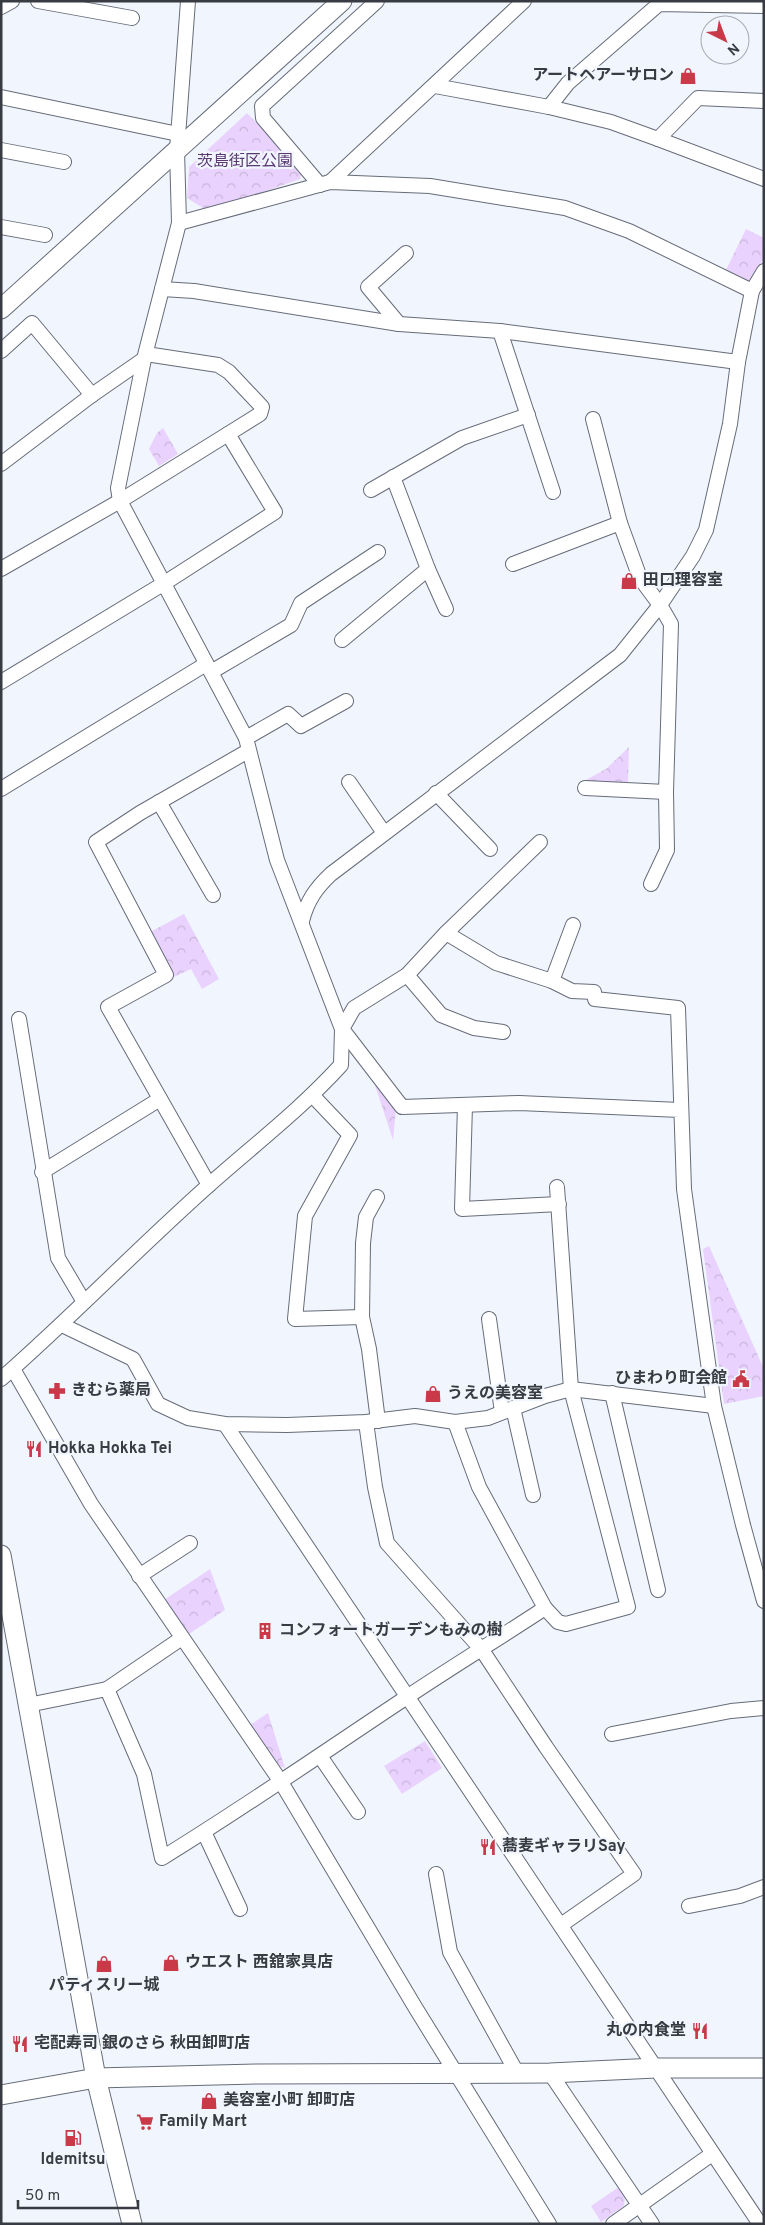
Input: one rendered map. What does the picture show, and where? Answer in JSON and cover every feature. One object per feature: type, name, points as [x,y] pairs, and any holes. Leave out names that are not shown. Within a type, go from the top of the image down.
[{"type":"street","points":[[1,7],[12,1]]},
{"type":"street","points":[[38,1],[132,18]]},
{"type":"street","points":[[188,1],[178,142],[179,223],[145,357],[118,488],[120,501],[209,668],[247,744],[277,860],[342,1029],[402,1107],[519,1103],[680,1110]]},
{"type":"street","points":[[1,309],[178,142],[342,1]]},
{"type":"street","points":[[325,184],[263,118],[262,106],[377,1]]},
{"type":"street","points":[[325,184],[435,86],[524,1]]},
{"type":"street","points":[[549,107],[568,83],[658,4],[764,6]]},
{"type":"street","points":[[435,86],[549,107],[611,122],[764,179]]},
{"type":"street","points":[[1,97],[178,142]]},
{"type":"street","points":[[658,139],[698,98],[764,101]]},
{"type":"street","points":[[1,150],[64,162]]},
{"type":"street","points":[[179,223],[325,184],[430,186],[565,208],[629,232],[752,291]]},
{"type":"street","points":[[1,227],[45,235]]},
{"type":"street","points":[[399,324],[368,287],[406,253]]},
{"type":"street","points":[[302,921],[307,903],[317,887],[331,874],[620,655],[660,605],[693,556],[706,530],[730,424],[738,362],[752,291],[764,272]]},
{"type":"street","points":[[162,289],[252,300],[399,324],[500,331],[738,362]]},
{"type":"street","points":[[1,351],[32,323],[92,395]]},
{"type":"street","points":[[500,331],[553,492]]},
{"type":"street","points":[[1,464],[145,357],[218,365],[229,372],[262,407],[260,414],[228,434],[120,501],[1,570]]},
{"type":"street","points":[[371,490],[462,438],[528,415]]},
{"type":"street","points":[[594,419],[620,523],[640,578],[671,624],[666,792],[667,850],[651,884]]},
{"type":"street","points":[[1,682],[163,584],[275,512],[228,434]]},
{"type":"street","points":[[393,477],[428,569],[446,610]]},
{"type":"street","points":[[513,564],[620,523]]},
{"type":"street","points":[[1,789],[209,668],[290,625],[301,603],[378,552]]},
{"type":"street","points":[[342,640],[428,569]]},
{"type":"street","points":[[209,1185],[108,1007],[166,975],[96,842],[247,744],[288,714],[301,726],[346,701]]},
{"type":"street","points":[[349,782],[384,833]]},
{"type":"street","points":[[585,788],[666,792]]},
{"type":"street","points":[[436,793],[490,849]]},
{"type":"street","points":[[159,802],[213,895]]},
{"type":"street","points":[[1,1379],[62,1325],[209,1185],[313,1096],[341,1065],[342,1029],[354,1008],[407,975],[446,933],[540,842]]},
{"type":"street","points":[[552,981],[573,925]]},
{"type":"street","points":[[446,933],[496,962],[552,981],[572,991],[594,992],[595,999],[678,1008],[684,1189],[714,1406],[742,1525],[764,1602]]},
{"type":"street","points":[[407,975],[441,1016],[474,1028],[503,1032]]},
{"type":"street","points":[[19,1020],[42,1172],[58,1258],[84,1302]]},
{"type":"street","points":[[313,1096],[350,1135],[305,1216],[295,1319],[362,1317]]},
{"type":"street","points":[[42,1172],[160,1099]]},
{"type":"street","points":[[465,1105],[462,1209],[558,1204]]},
{"type":"street","points":[[455,1422],[479,1487],[545,1608],[558,1622],[566,1624],[628,1608],[571,1388],[557,1187]]},
{"type":"street","points":[[377,1197],[366,1217],[363,1243],[362,1317],[369,1349],[375,1488],[387,1543],[482,1650],[546,1747],[634,1874],[561,1925]]},
{"type":"street","points":[[489,1319],[508,1410],[533,1495]]},
{"type":"street","points":[[62,1325],[133,1359],[158,1404],[188,1418],[225,1424],[287,1425],[372,1421],[415,1416],[455,1422],[488,1418],[571,1388],[714,1406]]},
{"type":"street","points":[[13,1369],[91,1504],[281,1782],[456,2074],[549,2224]]},
{"type":"street","points":[[612,1393],[658,1590]]},
{"type":"street","points":[[225,1424],[760,2224]]},
{"type":"street","points":[[139,1576],[190,1543]]},
{"type":"street","points":[[1,1555],[5,1605],[28,1706],[96,2078],[132,2224]]},
{"type":"street","points":[[107,1689],[144,1774],[162,1858],[545,1608]]},
{"type":"street","points":[[28,1706],[107,1689],[182,1638]]},
{"type":"street","points":[[612,1734],[731,1711],[764,1708]]},
{"type":"street","points":[[320,1756],[358,1812]]},
{"type":"street","points":[[204,1832],[240,1909]]},
{"type":"street","points":[[436,1874],[450,1952],[518,2073]]},
{"type":"street","points":[[689,1906],[740,1896],[764,1888]]},
{"type":"street","points":[[1,2095],[96,2078],[256,2074],[550,2073],[656,2068],[764,2068]]},
{"type":"street","points":[[550,2073],[652,2224]]},
{"type":"street","points":[[613,2224],[712,2154]]},
{"type":"green space","name":"茨島街区公園","points":[[247,113],[302,170],[300,179],[208,211],[187,198],[189,167]]},
{"type":"green space","points":[[746,229],[764,238],[764,257],[751,283],[726,270]]},
{"type":"green space","points":[[163,428],[178,454],[159,466],[149,449],[157,433]]},
{"type":"green space","points":[[629,747],[628,785],[582,782],[606,769]]},
{"type":"green space","points":[[184,914],[219,979],[202,989],[191,969],[174,977],[153,937],[152,931]]},
{"type":"green space","points":[[372,1076],[396,1109],[393,1140]]},
{"type":"green space","points":[[709,1246],[764,1369],[764,1396],[724,1404],[703,1249]]},
{"type":"green space","points":[[210,1569],[225,1610],[186,1636],[164,1600]]},
{"type":"green space","points":[[268,1713],[285,1768],[276,1765],[250,1725]]},
{"type":"green space","points":[[425,1741],[442,1768],[402,1794],[384,1766]]},
{"type":"green space","points":[[619,2187],[625,2196],[624,2206],[601,2222],[591,2206]]},
{"type":"place","name":"アートヘアーサロン","points":[[688,76]]},
{"type":"place","name":"田口理容室","points":[[629,581]]},
{"type":"place","name":"ひまわり町会館","points":[[741,1379]]},
{"type":"place","name":"きむら薬局","points":[[57,1391]]},
{"type":"place","name":"うえの美容室","points":[[433,1394]]},
{"type":"place","name":"Hokka Hokka Tei","points":[[34,1449]]},
{"type":"place","name":"コンフォートガーデンもみの樹","points":[[265,1631]]},
{"type":"place","name":"蕎麦ギャラリSay","points":[[488,1847]]},
{"type":"place","name":"ウエスト 西舘家具店","points":[[171,1963]]},
{"type":"place","name":"パティスリー城","points":[[104,1964]]},
{"type":"place","name":"丸の内食堂","points":[[700,2031]]},
{"type":"place","name":"宅配寿司 銀のさら 秋田卸町店","points":[[20,2044]]},
{"type":"place","name":"美容室小町 卸町店","points":[[209,2101]]},
{"type":"place","name":"Family Mart","points":[[145,2122]]},
{"type":"place","name":"Idemitsu","points":[[73,2138]]}]
